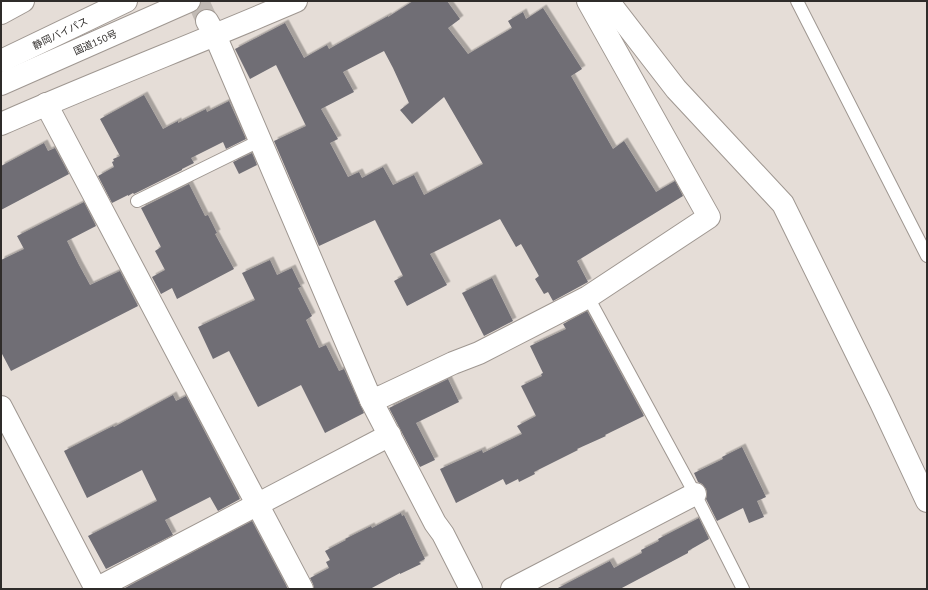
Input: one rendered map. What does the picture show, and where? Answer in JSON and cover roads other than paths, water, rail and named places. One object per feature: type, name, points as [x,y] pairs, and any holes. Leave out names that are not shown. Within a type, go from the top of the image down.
[{"type":"main road","points":[[1,12],[23,1]]},
{"type":"main road","points":[[1,48],[94,1]]},
{"type":"main road","points":[[123,7],[155,1]]},
{"type":"main road","name":"国道150号","points":[[1,84],[189,1]]},
{"type":"main road","points":[[1,124],[211,28],[296,1]]},
{"type":"main road","points":[[371,400],[383,396],[453,363],[479,353],[588,297],[709,217],[588,1]]},
{"type":"main road","points":[[608,1],[676,89],[783,204],[881,403],[927,501]]},
{"type":"main road","name":"静岡バイパス","points":[[1,61],[123,7]]},
{"type":"main road","name":"静岡バイパス","points":[[1,74],[123,7]]},
{"type":"main road","points":[[211,28],[261,140],[371,400],[471,589]]},
{"type":"main road","points":[[46,104],[302,589]]},
{"type":"main road","points":[[1,407],[96,589],[390,435]]},
{"type":"main road","points":[[512,589],[694,494]]},
{"type":"lane","points":[[797,1],[927,256]]},
{"type":"lane","points":[[137,201],[261,140]]},
{"type":"lane","points":[[588,297],[694,494],[743,589]]},
{"type":"tunnel","points":[[198,1],[207,21]]}]
